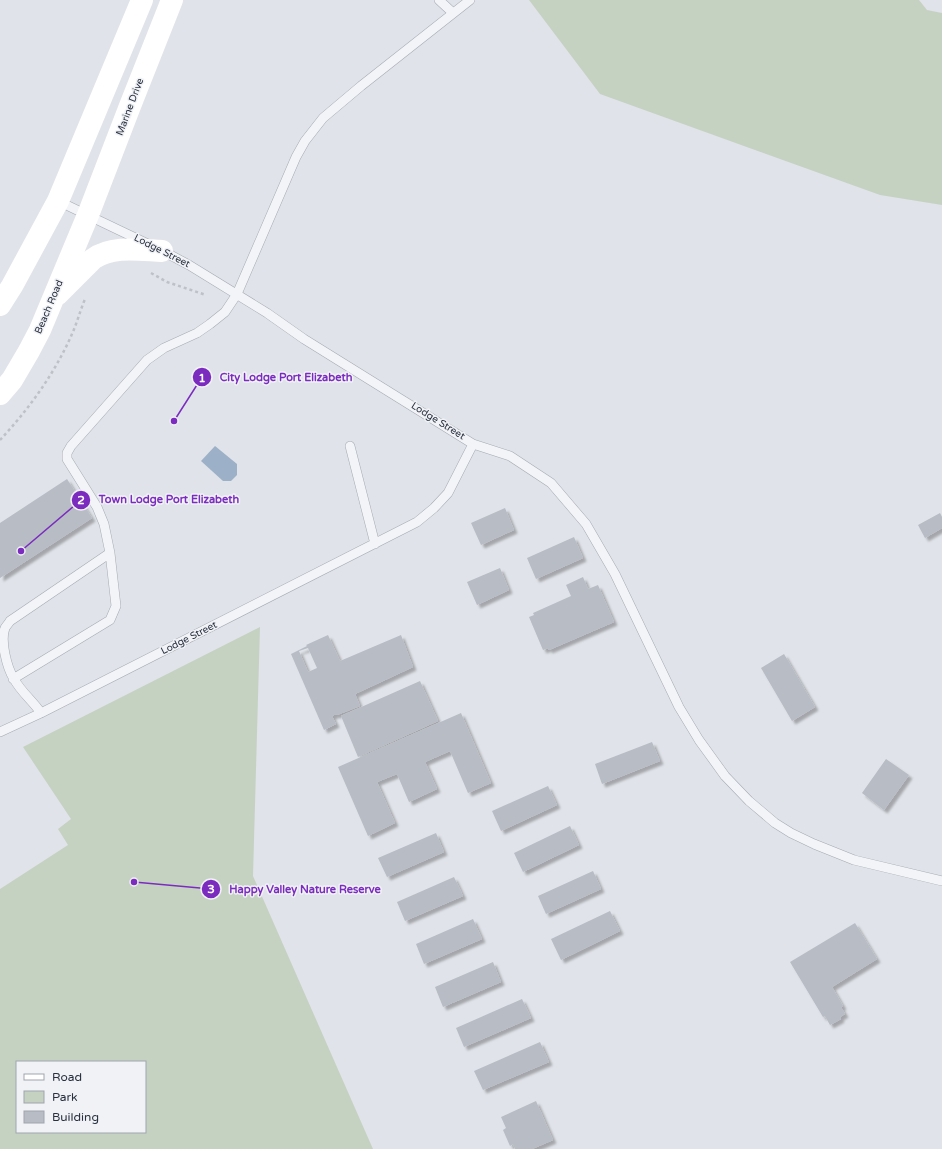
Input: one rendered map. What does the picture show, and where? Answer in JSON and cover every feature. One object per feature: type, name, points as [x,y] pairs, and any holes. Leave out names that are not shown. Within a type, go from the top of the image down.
[{"type":"main road","points":[[0,305],[12,286],[58,201],[142,0]]},
{"type":"main road","name":"Marine Drive","points":[[88,215],[172,0]]},
{"type":"main road","name":"Beach Road","points":[[0,394],[12,380],[29,351],[88,215]]},
{"type":"main road","points":[[52,300],[98,255],[118,250],[162,250]]},
{"type":"lane","points":[[439,0],[453,13]]},
{"type":"lane","points":[[14,679],[110,620],[116,606],[110,553],[104,524],[97,507],[67,459],[67,453],[71,446],[147,360],[164,348],[210,324],[225,312],[237,294],[296,157],[305,141],[323,118],[470,0]]},
{"type":"lane","name":"Lodge Street","points":[[0,732],[41,713],[417,522],[434,508],[448,493],[473,444],[304,339],[267,313],[189,264],[58,201]]},
{"type":"lane","points":[[473,444],[510,456],[551,483],[586,524],[615,574],[680,707],[699,740],[725,776],[749,800],[775,823],[791,833],[814,844],[854,860],[942,881]]},
{"type":"lane","points":[[350,446],[374,544]]},
{"type":"lane","points":[[41,713],[14,679],[4,655],[5,629],[10,620],[110,553]]},
{"type":"path","points":[[147,270],[167,282],[231,303]]},
{"type":"path","points":[[0,440],[47,380],[72,334],[87,295]]},
{"type":"green space","points":[[529,0],[919,0],[927,10],[942,13],[942,205],[880,195],[600,94]]},
{"type":"green space","points":[[260,627],[253,876],[373,1149],[0,1149],[0,889],[68,845],[58,829],[71,819],[23,747]]},
{"type":"water","points":[[215,446],[237,464],[237,475],[231,481],[223,481],[201,461]]},
{"type":"building","points":[[67,479],[92,518],[0,578],[0,523]]},
{"type":"building","points":[[505,508],[514,530],[481,545],[471,523]]},
{"type":"building","points":[[940,513],[942,517],[942,528],[925,538],[918,525]]},
{"type":"building","points":[[574,537],[583,558],[536,579],[527,558]]},
{"type":"building","points":[[500,568],[509,590],[477,605],[467,582]]},
{"type":"building","points":[[583,577],[588,589],[598,585],[614,622],[549,650],[548,648],[543,650],[529,617],[534,615],[533,613],[571,596],[566,585]]},
{"type":"building","points":[[328,635],[340,661],[401,635],[413,667],[355,694],[360,706],[332,716],[336,724],[324,730],[291,654],[307,646],[306,645]],"holes":[[[308,648],[317,668],[308,672],[299,651]]]},
{"type":"building","points":[[784,654],[815,707],[792,721],[761,668]]},
{"type":"building","points":[[420,681],[438,721],[358,757],[341,716]]},
{"type":"building","points":[[461,713],[491,783],[468,793],[450,751],[425,762],[437,789],[409,802],[397,774],[377,782],[395,823],[368,836],[338,767]]},
{"type":"building","points":[[652,742],[660,761],[602,784],[595,764]]},
{"type":"building","points":[[886,759],[909,775],[884,810],[862,793]]},
{"type":"building","points":[[548,786],[557,805],[501,831],[492,811]]},
{"type":"building","points":[[570,826],[579,845],[523,872],[514,853]]},
{"type":"building","points":[[436,833],[444,852],[387,877],[378,858]]},
{"type":"building","points":[[593,871],[601,889],[546,914],[538,896]]},
{"type":"building","points":[[454,877],[463,896],[405,921],[397,902]]},
{"type":"building","points":[[610,911],[620,931],[561,960],[551,939]]},
{"type":"building","points":[[473,919],[482,939],[424,964],[416,944]]},
{"type":"building","points":[[855,923],[877,959],[832,987],[843,1006],[841,1007],[845,1014],[840,1017],[841,1019],[830,1025],[825,1016],[823,1017],[790,962]]},
{"type":"building","points":[[493,962],[501,982],[443,1007],[435,987]]},
{"type":"building","points":[[522,999],[531,1018],[464,1047],[456,1028]]},
{"type":"building","points":[[540,1042],[549,1062],[483,1090],[474,1071]]},
{"type":"building","points":[[536,1101],[553,1140],[532,1149],[515,1149],[513,1144],[510,1146],[503,1130],[506,1128],[501,1117]]},
{"type":"place","name":"City Lodge Port Elizabeth","points":[[174,421]]},
{"type":"place","name":"Town Lodge Port Elizabeth","points":[[21,551]]},
{"type":"place","name":"Happy Valley Nature Reserve","points":[[134,882]]}]
